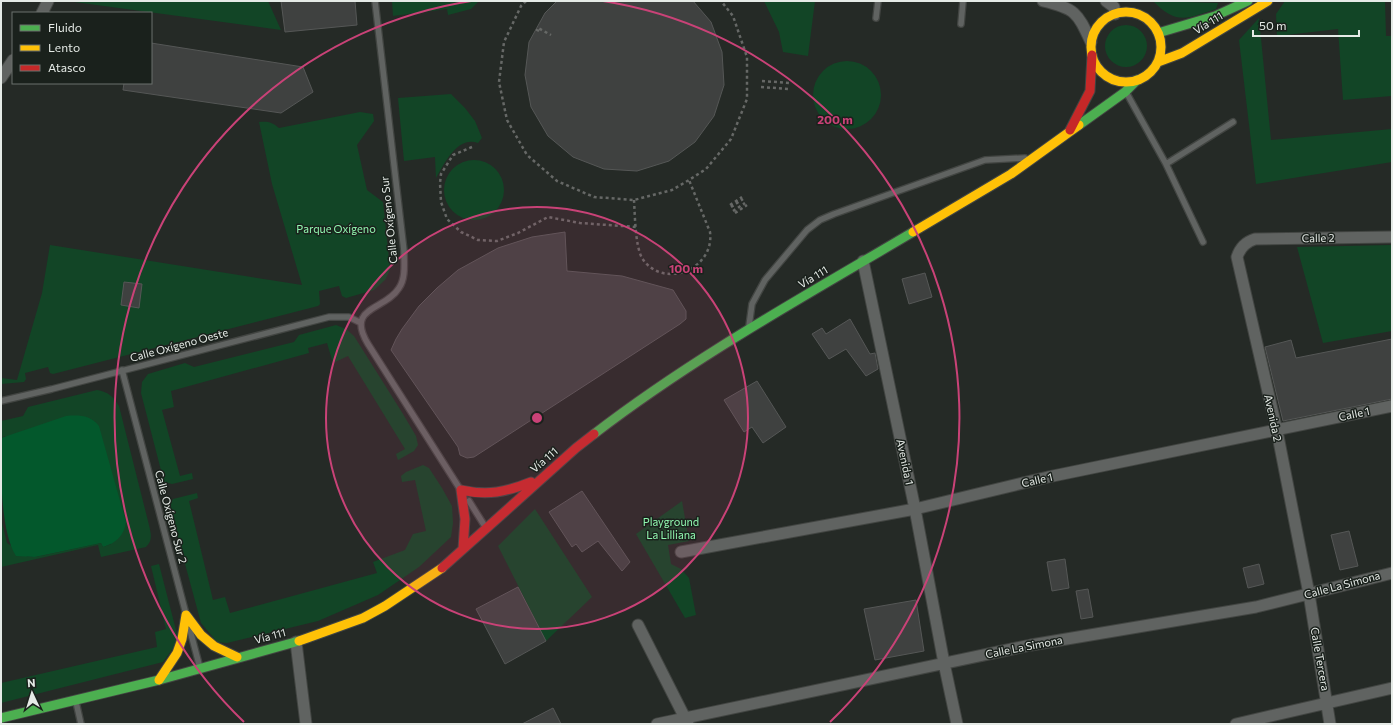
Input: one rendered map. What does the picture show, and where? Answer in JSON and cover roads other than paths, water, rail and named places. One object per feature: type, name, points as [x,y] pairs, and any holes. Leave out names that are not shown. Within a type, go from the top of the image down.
[{"type":"main road","name":"Vía 111","points":[[1158,33],[1209,19],[1248,1]]},
{"type":"main road","name":"Vía 111","points":[[1158,62],[1182,53],[1268,1]]},
{"type":"main road","points":[[1125,12],[1145,18],[1152,24],[1158,33],[1160,52],[1158,62],[1147,75],[1137,80],[1125,82],[1114,80],[1104,74],[1096,66],[1092,55],[1091,42],[1093,34],[1102,22],[1115,14],[1125,12]]},
{"type":"main road","name":"Vía 111","points":[[1068,134],[1090,91],[1092,55]]},
{"type":"main road","name":"Vía 111","points":[[1,718],[158,680],[296,642],[363,618],[385,606],[442,568],[541,478],[576,448],[615,418],[748,330],[979,194],[1068,134],[1125,92],[1137,80]]},
{"type":"main road","points":[[463,549],[466,515],[461,490],[475,493],[494,494],[510,491],[541,478]]},
{"type":"main road","points":[[186,615],[201,635],[214,646],[238,657]]},
{"type":"main road","points":[[158,680],[177,653],[182,639],[186,615]]},
{"type":"street","points":[[42,12],[48,1]]},
{"type":"street","points":[[1043,1],[1062,6],[1073,12],[1082,21],[1091,42]]},
{"type":"street","points":[[1106,1],[1114,7],[1115,14]]},
{"type":"street","points":[[1,78],[12,62]]},
{"type":"street","name":"Calle 2","points":[[1244,244],[1255,239],[1392,237]]},
{"type":"street","name":"Avenida 2","points":[[1244,244],[1239,252],[1238,262],[1276,431],[1309,594]]},
{"type":"street","name":"Avenida 1","points":[[863,261],[915,509],[957,724]]},
{"type":"street","name":"Calle 1","points":[[681,552],[915,509],[1048,477],[1392,406]]},
{"type":"street","name":"Calle La Simona","points":[[664,723],[687,721],[1031,645],[1256,608],[1392,572]]},
{"type":"street","name":"Calle Tercera","points":[[1309,594],[1328,702],[1330,724]]},
{"type":"street","points":[[638,625],[675,701],[687,721]]},
{"type":"street","points":[[296,642],[306,724]]},
{"type":"street","points":[[1236,724],[1392,688]]},
{"type":"lane","name":"Calle Oxígeno Sur","points":[[361,323],[367,312],[395,294],[400,287],[403,278],[404,266],[404,251],[375,1]]},
{"type":"lane","points":[[876,18],[878,1]]},
{"type":"lane","points":[[961,24],[963,1]]},
{"type":"lane","points":[[1125,92],[1166,164],[1204,242]]},
{"type":"lane","points":[[1166,164],[1233,122]]},
{"type":"lane","points":[[748,330],[752,304],[765,280],[807,230],[820,220],[985,160],[1036,157]]},
{"type":"lane","name":"Calle Oxígeno Oeste","points":[[1,401],[329,317],[349,317],[361,323]]},
{"type":"lane","points":[[361,323],[365,338],[486,528]]},
{"type":"lane","name":"Calle Oxígeno Sur 2","points":[[122,370],[200,668]]},
{"type":"lane","points":[[75,700],[81,724]]},
{"type":"park label","name":"Parque Oxígeno","points":[[336,229]]},
{"type":"park label","name":"Playground La Lilliana","points":[[671,528]]}]
